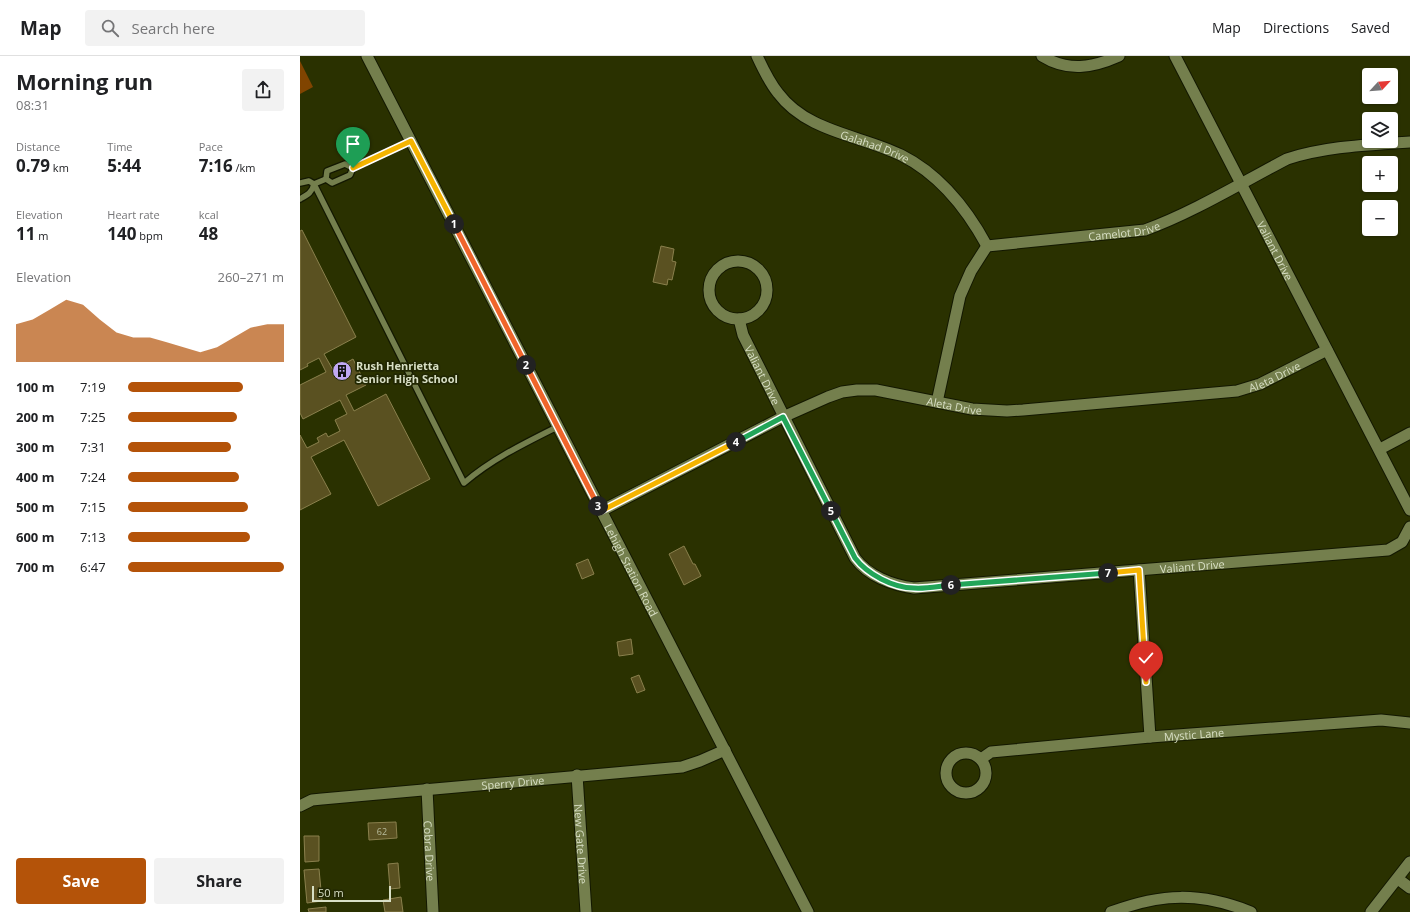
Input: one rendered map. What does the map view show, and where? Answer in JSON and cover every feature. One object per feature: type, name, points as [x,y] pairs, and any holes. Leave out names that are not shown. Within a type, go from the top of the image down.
[{"type":"street","name":"Lehigh Station Road","points":[[368,56],[557,427],[808,912]]},
{"type":"street","name":"Galahad Drive","points":[[757,56],[768,79],[778,93],[789,106],[800,115],[835,132],[901,155],[943,185],[960,203],[976,225],[987,246]]},
{"type":"street","points":[[1042,56],[1060,65],[1071,67],[1090,66],[1119,56]]},
{"type":"street","name":"Valiant Drive","points":[[1175,56],[1327,350],[1380,449],[1410,510]]},
{"type":"street","name":"Camelot Drive","points":[[987,246],[1144,230],[1164,223],[1287,159],[1306,152],[1410,142]]},
{"type":"street","points":[[937,402],[960,296],[971,271],[987,246]]},
{"type":"street","points":[[733,261],[743,261],[752,264],[759,270],[767,287],[766,297],[759,309],[748,317],[739,319],[729,317],[721,313],[714,306],[710,297],[709,288],[712,278],[717,270],[724,264],[733,261]]},
{"type":"street","name":"Valiant Drive","points":[[739,319],[743,335],[855,558],[871,573],[883,580],[905,587],[914,588],[1388,550],[1402,542],[1410,527]]},
{"type":"street","name":"Aleta Drive","points":[[601,511],[783,417],[842,392],[876,390],[972,409],[1007,411],[1237,391],[1260,384],[1327,350]]},
{"type":"street","points":[[1380,449],[1410,433]]},
{"type":"street","points":[[1139,570],[1150,737]]},
{"type":"street","name":"Mystic Lane","points":[[981,759],[991,752],[1150,737],[1381,720],[1410,723]]},
{"type":"street","name":"Sperry Drive","points":[[300,806],[312,800],[682,767],[725,750]]},
{"type":"street","name":"New Gate Drive","points":[[577,776],[586,912]]},
{"type":"street","name":"Cobra Drive","points":[[426,789],[433,912]]},
{"type":"street","points":[[1371,912],[1410,862]]},
{"type":"street","points":[[1398,879],[1410,888]]},
{"type":"street","points":[[1111,912],[1134,904],[1182,896],[1206,898],[1230,904],[1251,912]]},
{"type":"lane","points":[[326,179],[332,183],[350,175],[353,168],[411,141]]},
{"type":"lane","points":[[326,179],[327,171],[345,164],[353,168]]},
{"type":"lane","points":[[314,184],[326,179]]},
{"type":"lane","points":[[300,183],[310,181],[314,184],[464,483],[500,456],[557,427]]},
{"type":"lane","points":[[300,199],[310,194],[313,190],[314,184]]},
{"type":"shaded area","points":[[300,61],[313,87],[300,94]]},
{"type":"building","name":"Rush Henrietta Senior High School","points":[[302,230],[356,337],[324,354],[333,370],[353,359],[366,385],[346,395],[354,411],[386,394],[430,479],[378,506],[344,440],[311,457],[331,494],[300,510],[300,435],[307,448],[319,442],[317,438],[326,433],[328,437],[340,431],[335,420],[347,414],[340,400],[303,419],[300,413],[300,385],[326,372],[319,358],[307,364],[308,366],[300,370],[300,231]]},
{"type":"building","points":[[661,246],[674,249],[672,261],[676,262],[672,280],[668,279],[667,285],[653,282]]},
{"type":"building","points":[[684,546],[701,576],[684,585],[669,554]]},
{"type":"building","points":[[588,559],[594,574],[582,579],[576,564]]},
{"type":"building","points":[[631,639],[633,654],[619,656],[617,642]]},
{"type":"building","points":[[639,675],[645,690],[637,693],[631,678]]},
{"type":"building","points":[[396,822],[397,838],[369,840],[368,823]]},
{"type":"building","points":[[304,836],[319,836],[319,861],[305,862]]},
{"type":"building","points":[[398,863],[400,888],[390,889],[388,864]]},
{"type":"building","points":[[319,869],[322,901],[307,903],[304,870]]},
{"type":"building","points":[[401,897],[403,912],[385,912],[383,900]]},
{"type":"building","points":[[326,907],[326,912],[309,912],[308,909]]},
{"type":"place","name":"Rush Henrietta Senior High School","points":[[342,371]]},
{"type":"route","points":[[353,168],[411,141],[601,511],[783,417],[855,558],[871,573],[887,582],[914,588],[1139,570],[1146,682]]}]
